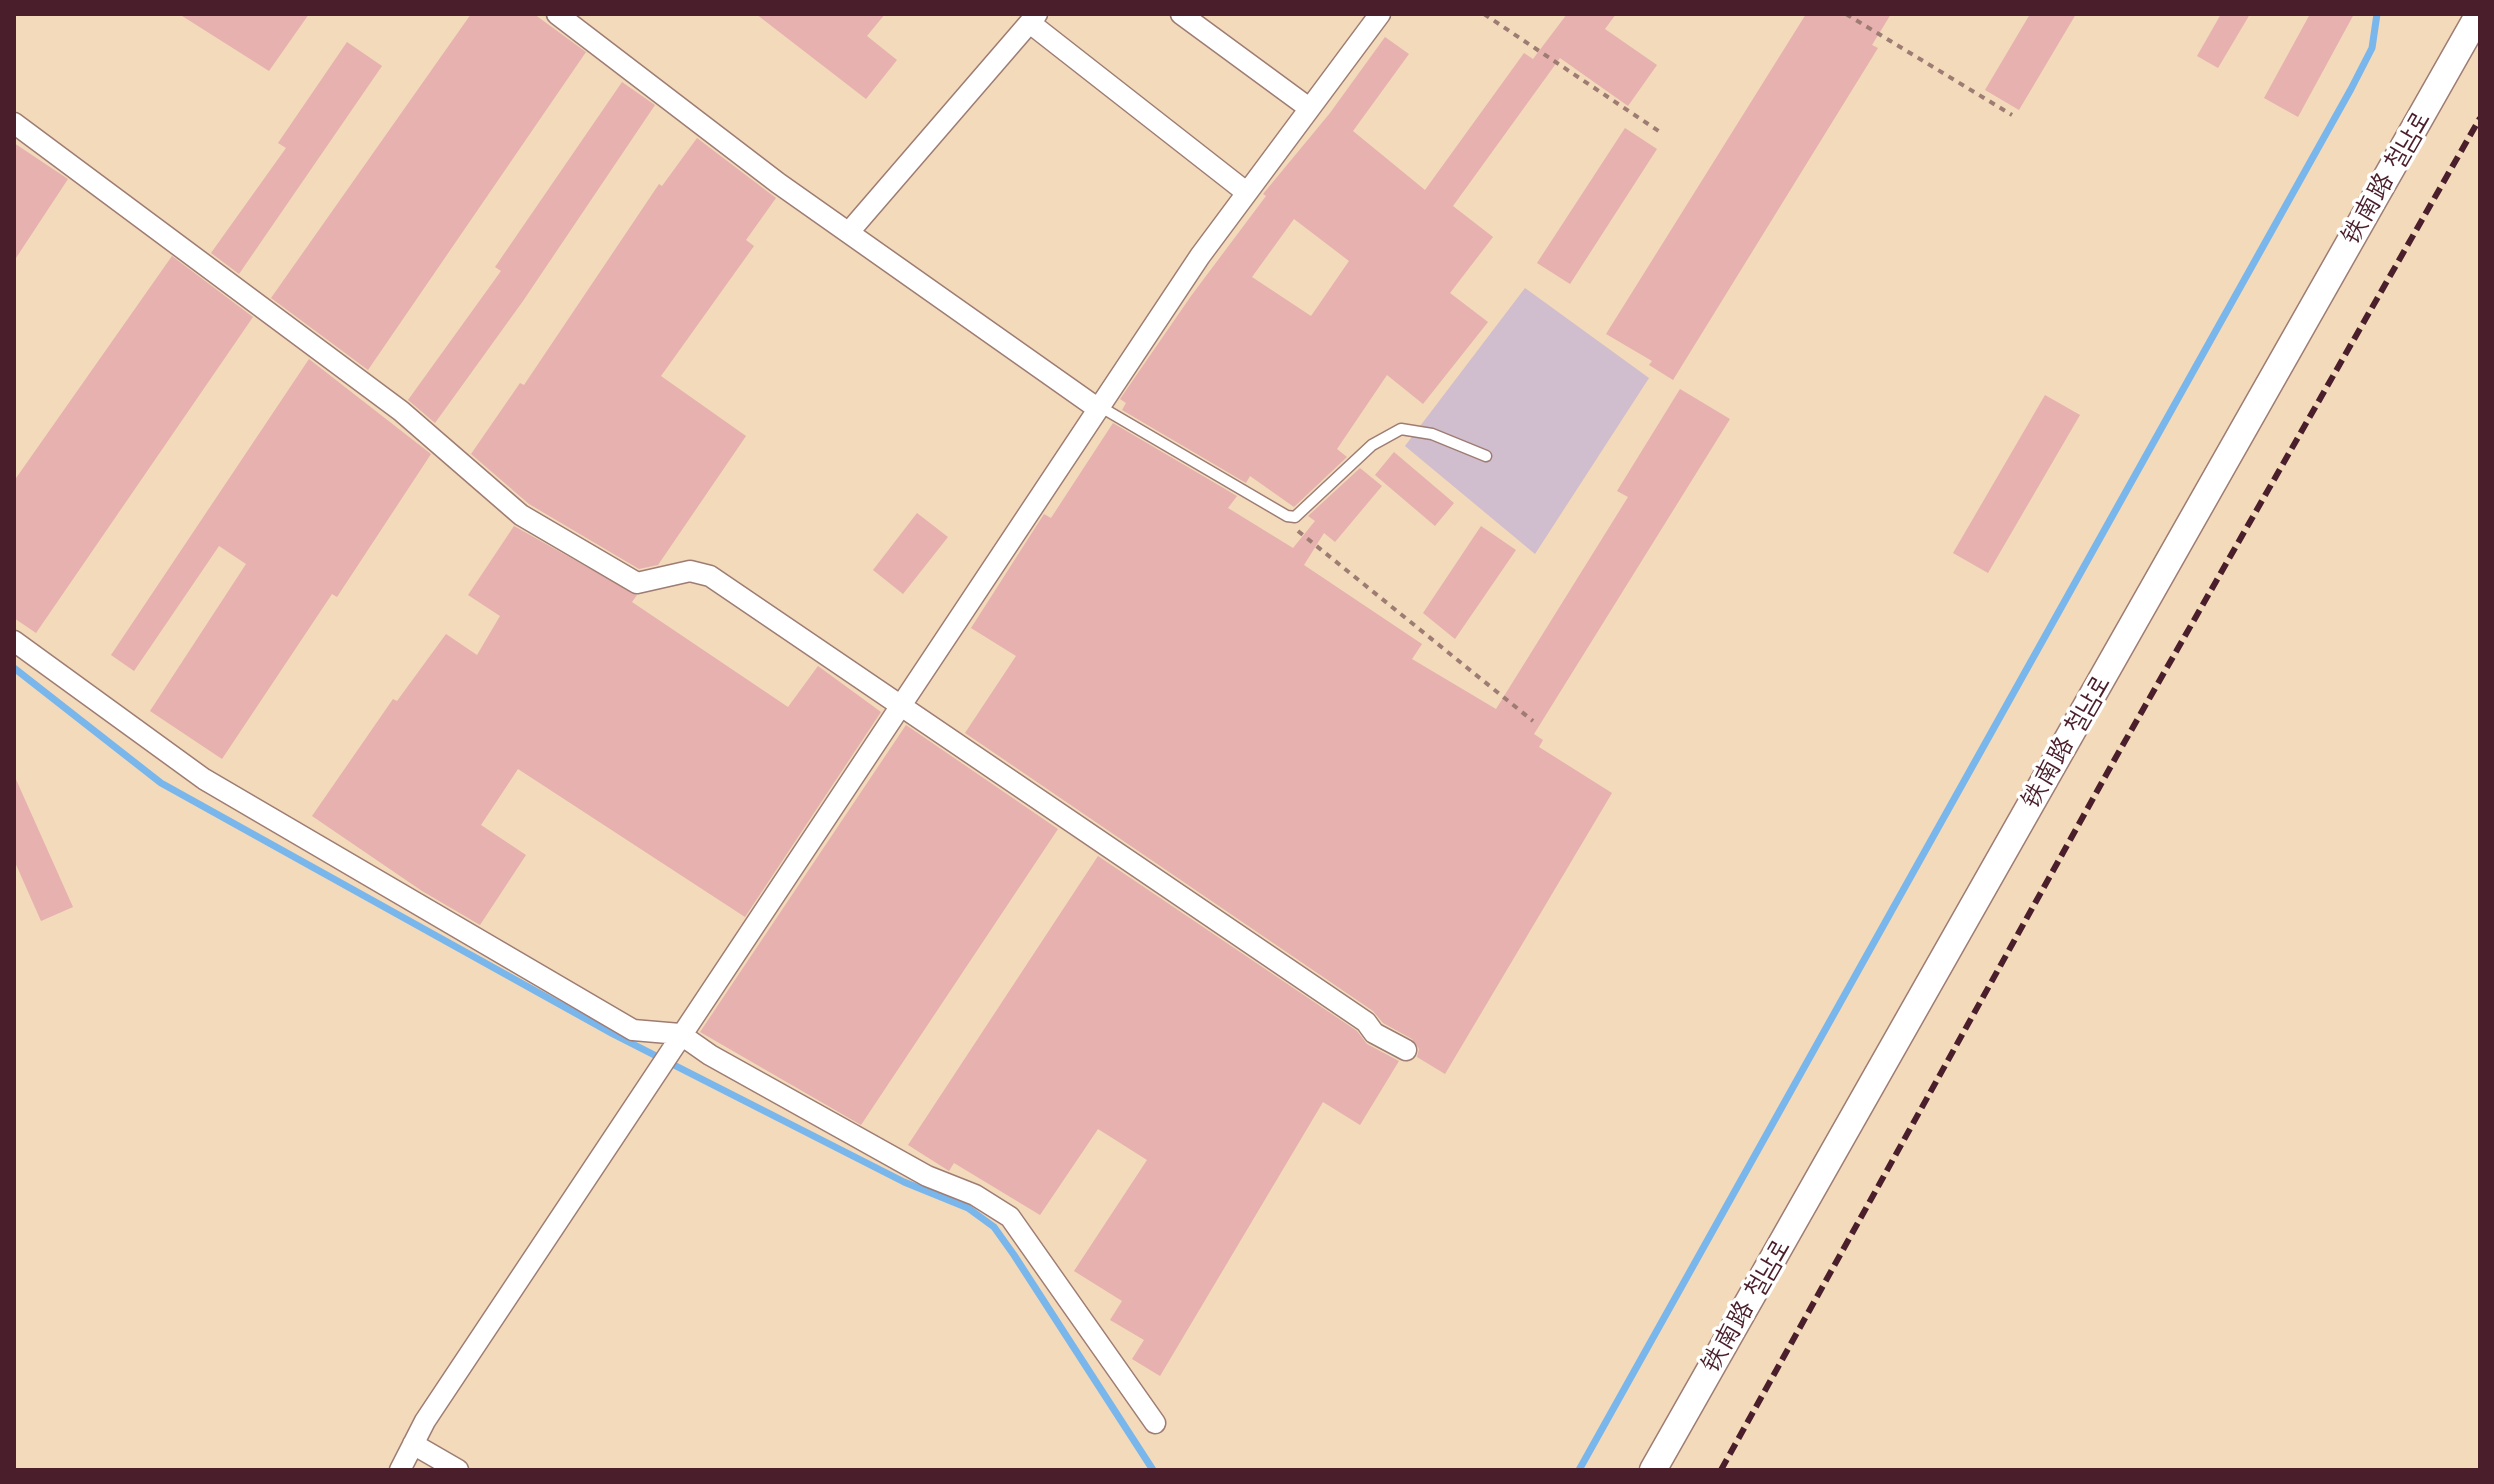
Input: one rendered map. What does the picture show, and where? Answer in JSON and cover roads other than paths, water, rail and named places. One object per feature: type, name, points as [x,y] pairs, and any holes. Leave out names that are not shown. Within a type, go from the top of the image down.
[{"type":"street","points":[[557,14],[849,232],[1098,407]]},
{"type":"street","points":[[1181,14],[1309,108]]},
{"type":"street","points":[[400,1470],[425,1421],[1098,407],[1246,192],[1380,14]]},
{"type":"street","name":"铁南路 철남로","points":[[1653,1470],[2479,14]]},
{"type":"street","points":[[849,232],[1033,18],[1246,192]]},
{"type":"street","points":[[14,123],[401,411],[521,515],[637,583],[690,571],[710,576],[1366,1022],[1374,1033],[1406,1050]]},
{"type":"street","points":[[14,641],[204,779],[633,1030],[680,1034],[710,1055],[927,1176],[975,1195],[1010,1217],[1155,1423]]},
{"type":"street","points":[[413,1444],[458,1470]]},
{"type":"lane","points":[[1098,407],[1287,516],[1295,517],[1372,445],[1401,429],[1432,434],[1486,456]]},
{"type":"waterway","points":[[1579,1470],[2351,89],[2372,48],[2377,14]]},
{"type":"waterway","points":[[14,668],[161,783],[613,1034],[904,1182],[968,1208],[994,1227],[1014,1255],[1153,1470]]},
{"type":"railway","points":[[1721,1470],[2116,757],[2480,118]]}]
